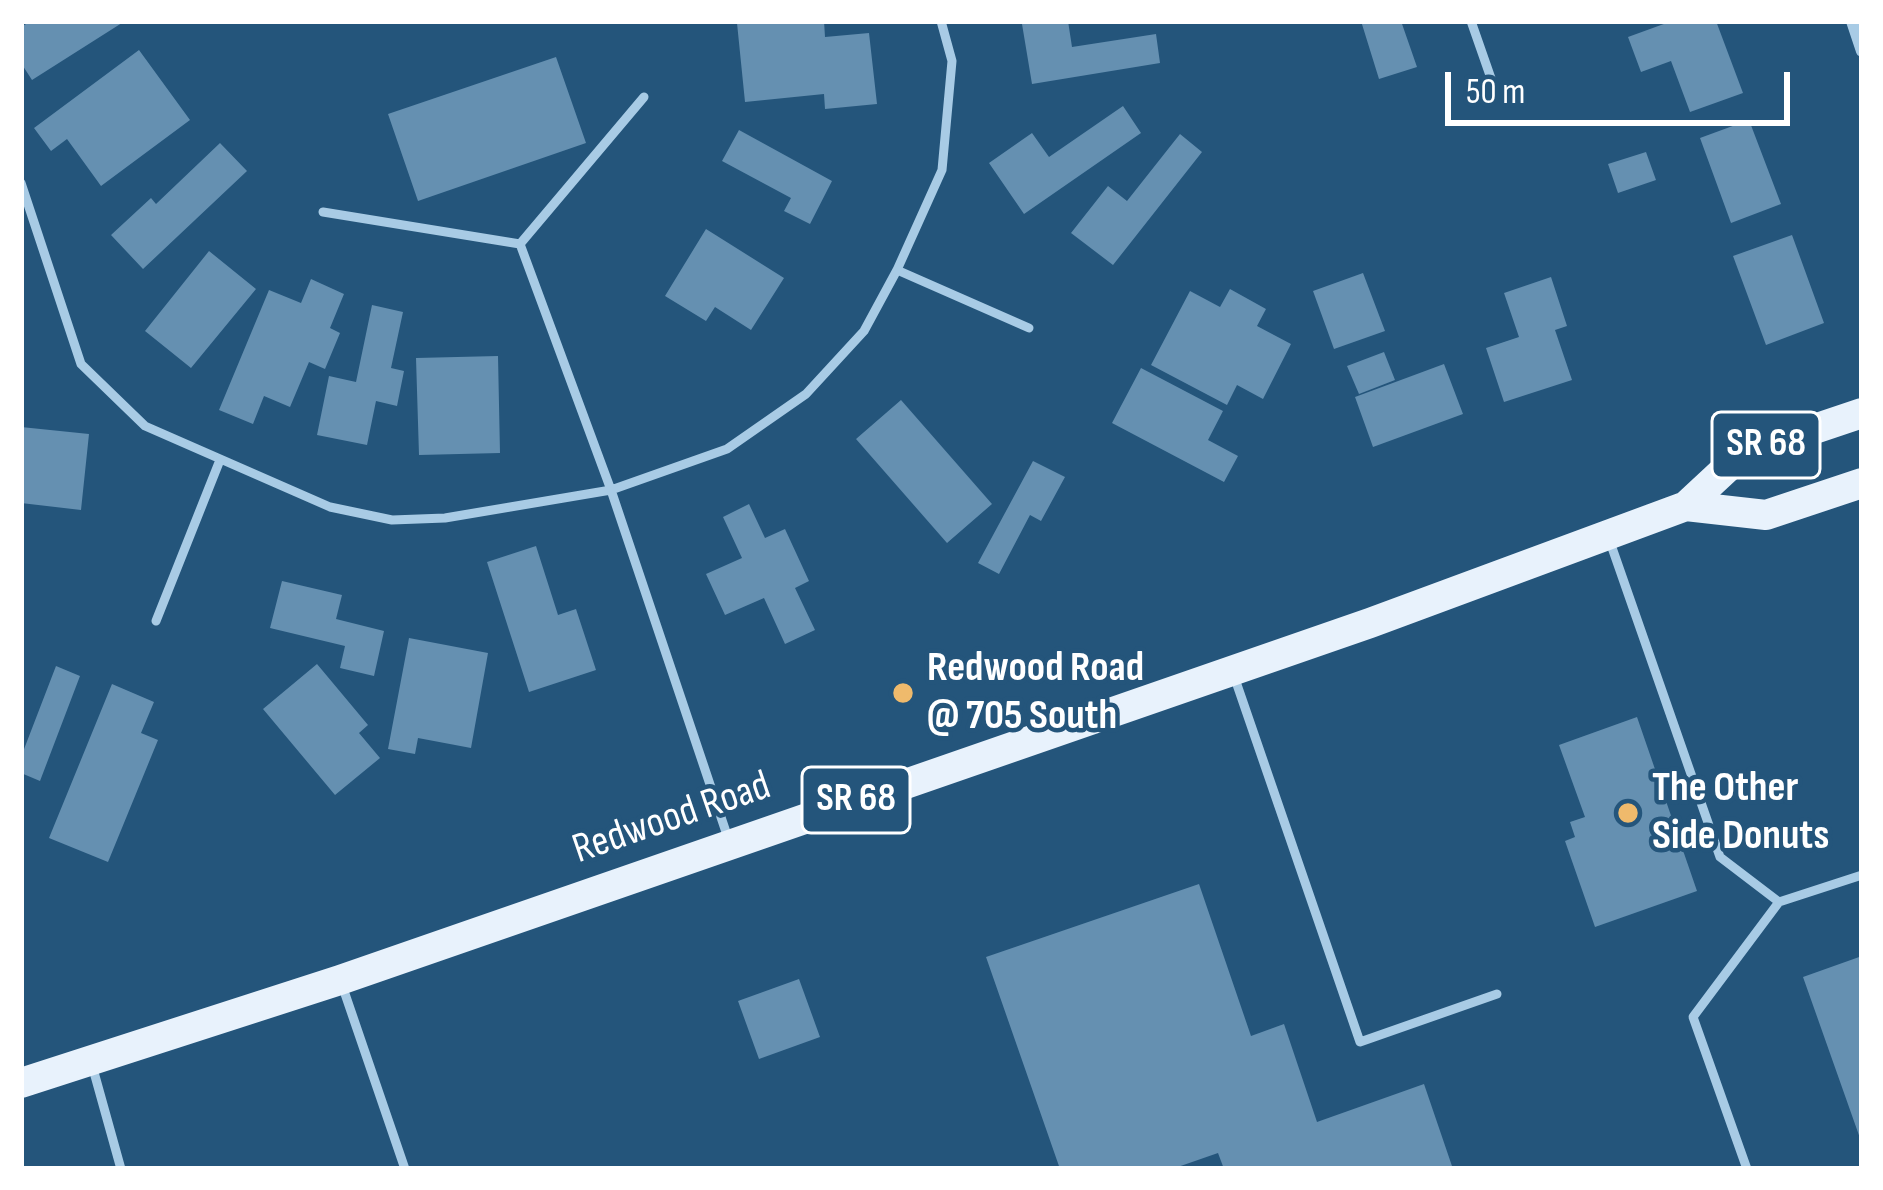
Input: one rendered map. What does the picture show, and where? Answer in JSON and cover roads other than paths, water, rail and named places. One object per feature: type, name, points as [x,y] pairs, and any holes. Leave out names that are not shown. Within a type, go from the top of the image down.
[{"type":"main road","name":"Redwood Road","points":[[21,1083],[340,980],[1232,670],[1686,506],[1743,453],[1862,413]]},
{"type":"main road","name":"Redwood Road","points":[[1686,506],[1766,515],[1862,483]]},
{"type":"street","points":[[1852,21],[1862,51]]},
{"type":"lane","points":[[21,184],[81,364],[145,426],[330,507],[392,520],[446,518],[610,490],[728,449],[806,394],[864,331],[942,170],[952,61],[941,21]]},
{"type":"lane","points":[[1471,21],[1493,84]]},
{"type":"lane","points":[[520,244],[644,97]]},
{"type":"lane","points":[[323,212],[520,244]]},
{"type":"lane","points":[[520,244],[730,843]]},
{"type":"lane","points":[[897,270],[1029,328]]},
{"type":"lane","points":[[156,621],[220,460]]},
{"type":"lane","points":[[1607,534],[1720,857],[1779,902]]},
{"type":"lane","points":[[1232,670],[1360,1042],[1497,994]]},
{"type":"lane","points":[[1747,1169],[1694,1017],[1779,902],[1862,875]]},
{"type":"lane","points":[[340,980],[405,1169]]},
{"type":"lane","points":[[91,1060],[121,1169]]},
{"type":"place","name":"Redwood Road @ 705 South","points":[[903,693]]},
{"type":"place","name":"The Other Side Donuts","points":[[1628,813]]}]
